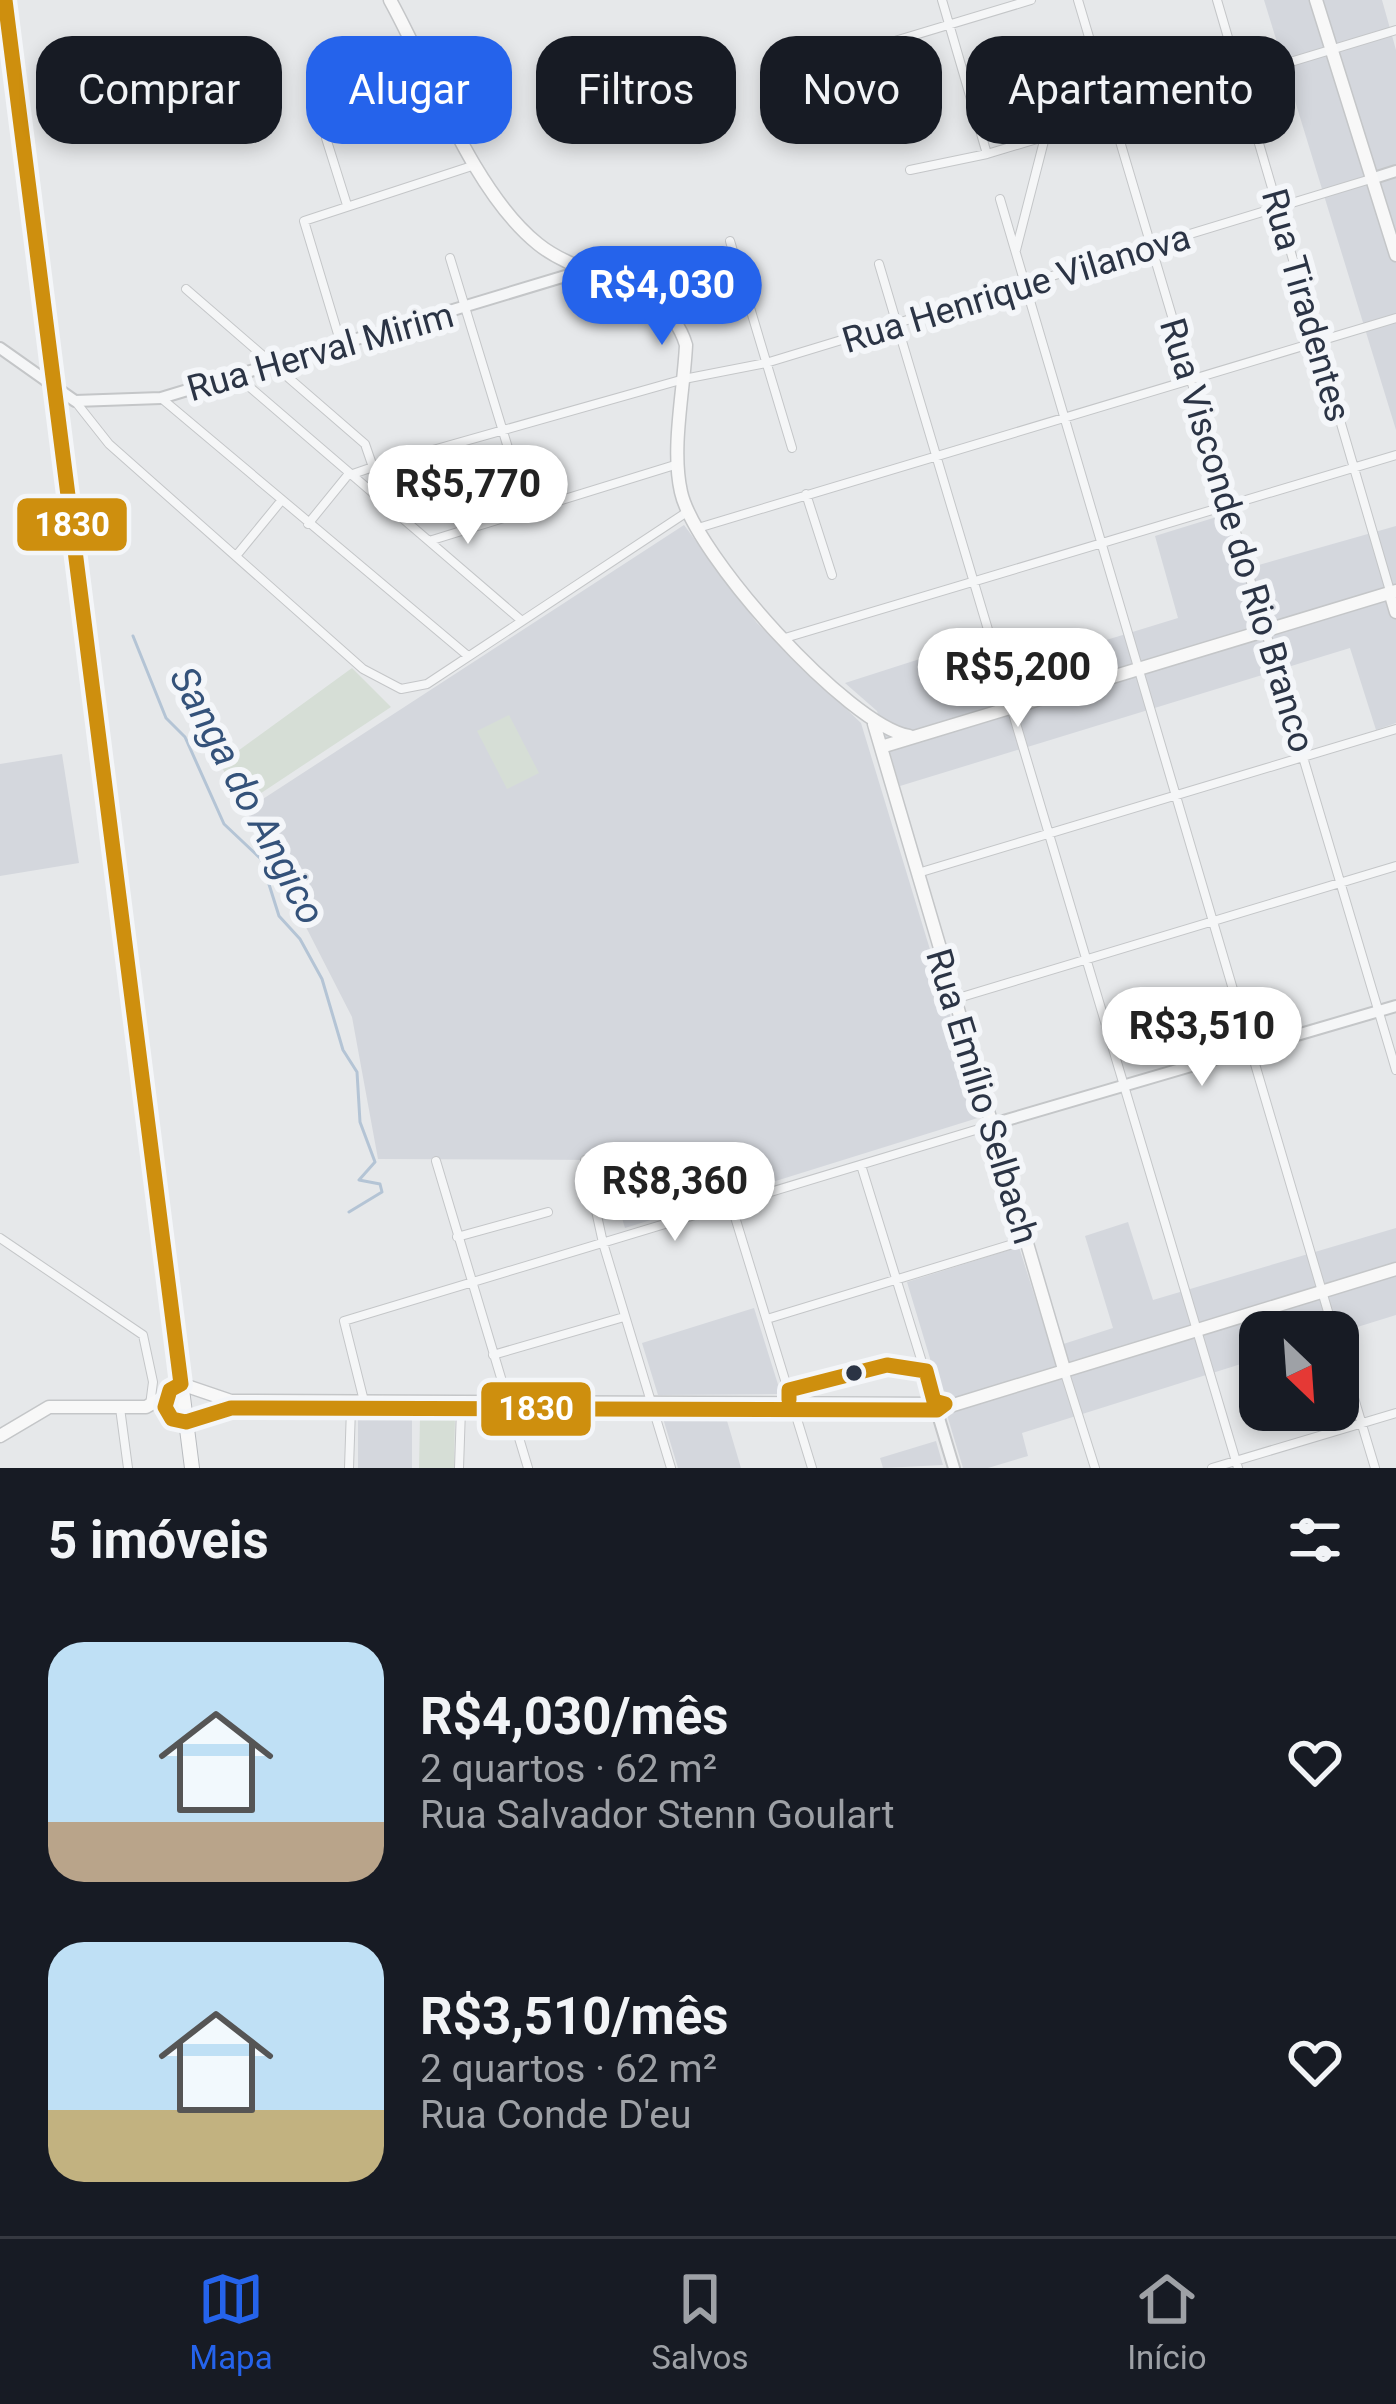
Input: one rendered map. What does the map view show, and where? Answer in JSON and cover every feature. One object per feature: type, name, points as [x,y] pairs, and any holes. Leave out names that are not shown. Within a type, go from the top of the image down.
[{"type":"highway","points":[[5,0],[191,1461]]},
{"type":"main road","points":[[390,0],[475,165],[514,224],[583,272],[649,296],[669,311],[686,344],[680,464],[687,512],[740,591],[874,724],[909,736]]},
{"type":"main road","points":[[1316,0],[1396,255]]},
{"type":"main road","points":[[881,747],[1393,592]]},
{"type":"main road","name":"Rua Tiradentes","points":[[1393,592],[1396,612]]},
{"type":"main road","name":"Rua Emílio Selbach","points":[[874,724],[1064,1369]]},
{"type":"main road","points":[[0,1436],[49,1407],[151,1406],[185,1418],[226,1408],[360,1405],[939,1405],[1396,1269]]},
{"type":"main road","points":[[151,1406],[182,1389],[231,1401],[360,1405],[393,1400],[461,1409],[508,1405]]},
{"type":"street","points":[[942,0],[987,154]]},
{"type":"street","points":[[910,36],[1030,0]]},
{"type":"street","name":"Rua Visconde do Rio Branco","points":[[1078,0],[1089,36]]},
{"type":"street","name":"Rua Tiradentes","points":[[1216,0],[1228,36]]},
{"type":"street","points":[[1295,61],[1396,30]]},
{"type":"street","points":[[328,144],[347,205]]},
{"type":"street","points":[[910,170],[1019,144]]},
{"type":"street","points":[[1015,256],[1043,144]]},
{"type":"street","name":"Rua Visconde do Rio Branco","points":[[1121,144],[1396,1070]]},
{"type":"street","name":"Rua Tiradentes","points":[[1260,144],[1393,592]]},
{"type":"street","points":[[341,345],[304,221],[475,165]]},
{"type":"street","name":"Rua Henrique Vilanova","points":[[347,476],[684,379],[766,363],[1396,172]]},
{"type":"street","points":[[1000,199],[1328,1311]]},
{"type":"street","points":[[730,242],[792,448]]},
{"type":"street","points":[[450,258],[527,510]]},
{"type":"street","points":[[879,264],[1237,1464]]},
{"type":"street","name":"Rua Herval Mirim","points":[[0,348],[75,401],[160,398],[583,272]]},
{"type":"street","points":[[186,290],[365,444],[386,506]]},
{"type":"street","points":[[696,528],[1396,318]]},
{"type":"street","points":[[238,376],[347,476],[522,621]]},
{"type":"street","points":[[160,398],[468,656]]},
{"type":"street","points":[[75,401],[109,444],[381,682],[414,689],[687,512]]},
{"type":"street","points":[[783,638],[1396,455]]},
{"type":"street","points":[[428,542],[680,464]]},
{"type":"street","points":[[308,524],[347,476]]},
{"type":"street","points":[[806,494],[832,575]]},
{"type":"street","points":[[236,556],[281,501]]},
{"type":"street","points":[[917,874],[1396,729]]},
{"type":"street","points":[[954,999],[1396,866]]},
{"type":"street","points":[[350,1468],[360,1405],[344,1322],[1396,1006]]},
{"type":"street","points":[[585,1160],[603,1243],[671,1468]]},
{"type":"street","points":[[436,1161],[528,1468]]},
{"type":"street","points":[[861,1165],[955,1468]]},
{"type":"street","points":[[731,1204],[812,1468]]},
{"type":"street","points":[[457,1238],[548,1212]]},
{"type":"street","points":[[0,1238],[136,1328],[148,1345],[151,1406]]},
{"type":"street","points":[[767,1319],[1026,1240]]},
{"type":"street","points":[[493,1355],[625,1316]]},
{"type":"street","name":"Rua Emílio Selbach","points":[[1064,1369],[1095,1468]]},
{"type":"street","points":[[120,1408],[128,1468]]},
{"type":"street","points":[[460,1468],[461,1409]]},
{"type":"street","points":[[1213,1468],[1396,1413]]},
{"type":"street","points":[[1359,1414],[1375,1468]]},
{"type":"shaded area","points":[[1264,0],[1382,0],[1396,50],[1396,430],[1295,101],[1295,36],[1275,36]]},
{"type":"shaded area","points":[[1223,515],[1241,570],[1396,526],[1396,723],[1376,730],[1350,648],[900,786],[877,711],[845,683],[926,657],[937,692],[1178,618],[1155,536]]},
{"type":"shaded area","points":[[684,525],[757,623],[861,723],[981,1117],[625,1228],[604,1160],[378,1159],[352,1017],[246,810]]},
{"type":"shaded area","points":[[352,668],[391,707],[243,805],[220,764]]},
{"type":"shaded area","points":[[509,715],[539,773],[507,789],[477,731]]},
{"type":"shaded area","points":[[62,754],[79,863],[0,876],[0,764]]},
{"type":"shaded area","points":[[1128,1222],[1153,1300],[1396,1228],[1396,1315],[1359,1326],[1359,1311],[1239,1311],[1239,1365],[1022,1433],[1028,1456],[988,1468],[963,1468],[907,1282],[1019,1247],[1051,1348],[1113,1328],[1085,1236]]},
{"type":"shaded area","points":[[754,1308],[781,1394],[658,1395],[642,1343]]},
{"type":"shaded area","points":[[725,1414],[741,1468],[678,1468],[662,1415]]},
{"type":"shaded area","points":[[358,1415],[412,1415],[412,1468],[358,1468]]},
{"type":"shaded area","points":[[420,1416],[455,1416],[454,1468],[419,1468]]},
{"type":"shaded area","points":[[936,1441],[943,1465],[883,1468],[880,1458]]},
{"type":"waterway","name":"Sanga do Angico","points":[[133,636],[166,718],[185,737],[224,824],[261,859],[279,916],[300,939],[322,979],[343,1050],[357,1072],[360,1122],[375,1162],[359,1180],[380,1184],[382,1192],[349,1212]]},
{"type":"transit line","name":"1830","points":[[5,0],[181,1384]]},
{"type":"transit line","name":"1830","points":[[789,1400],[789,1390],[887,1365],[926,1371],[934,1401],[945,1404]]},
{"type":"transit line","name":"1830","points":[[181,1384],[170,1390],[165,1407],[172,1419],[186,1422],[231,1408],[937,1410],[945,1404]]}]
